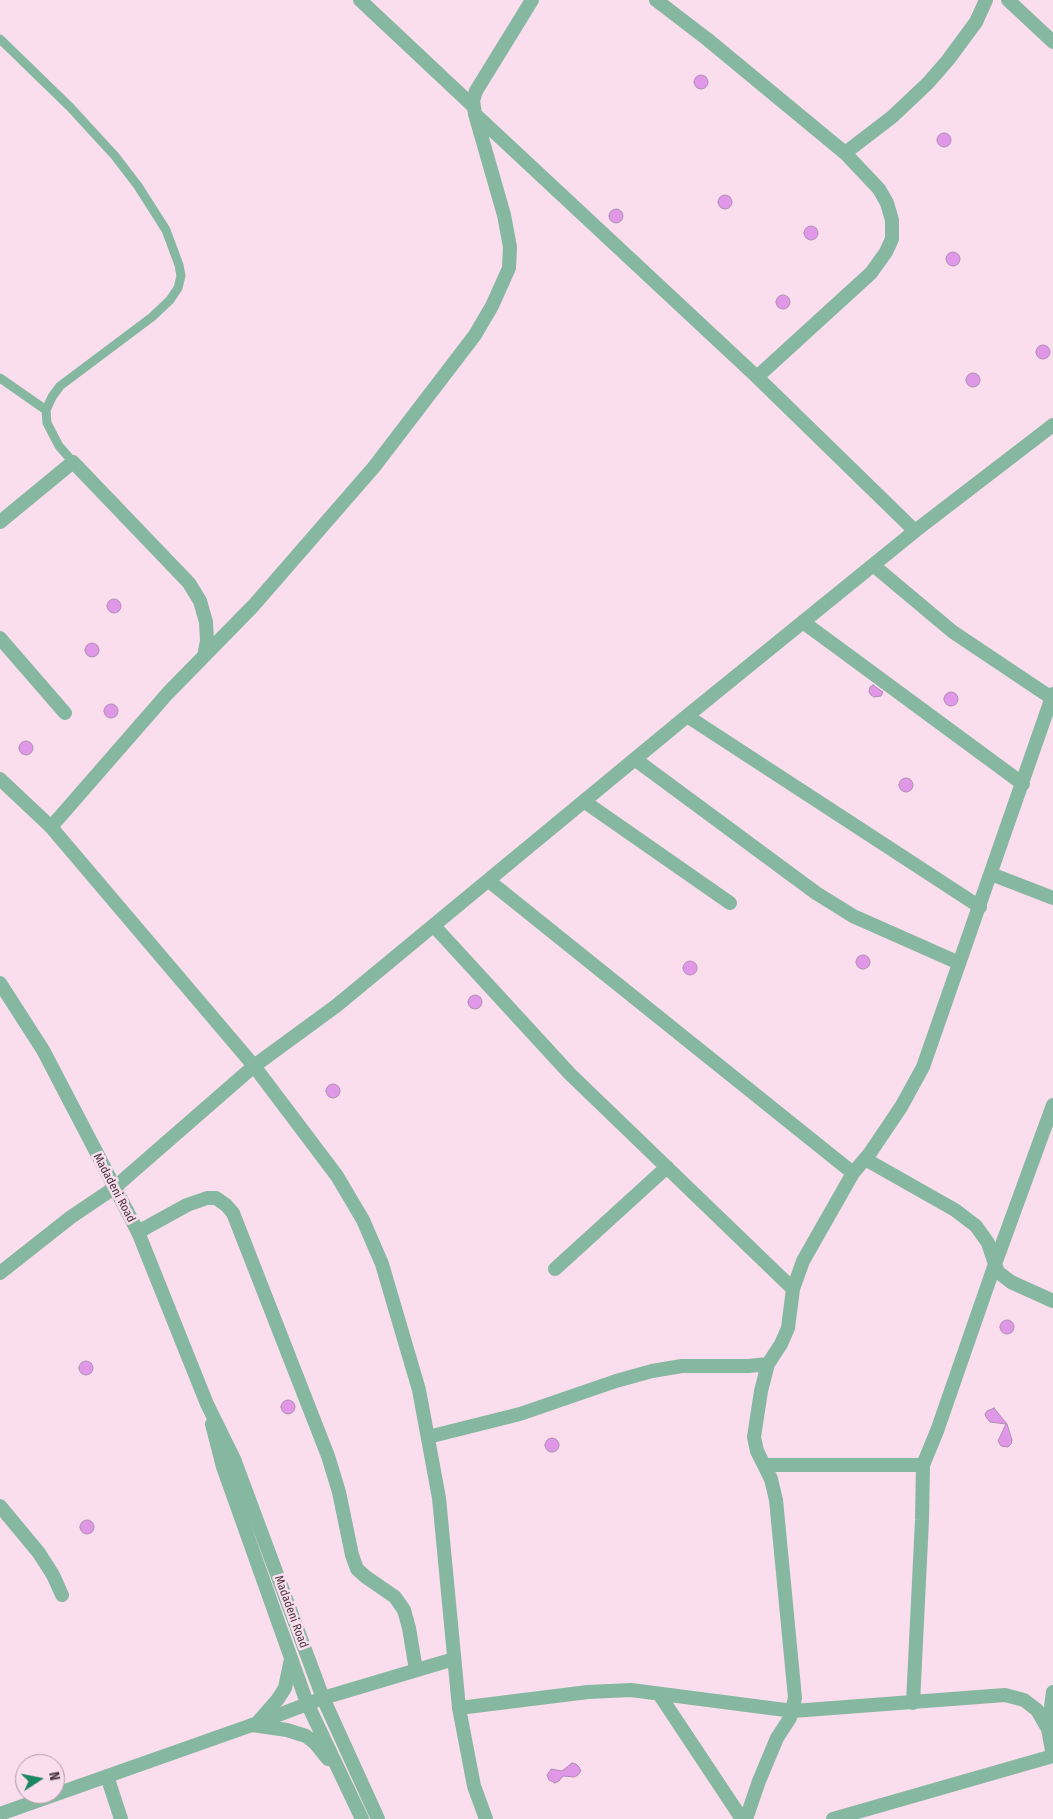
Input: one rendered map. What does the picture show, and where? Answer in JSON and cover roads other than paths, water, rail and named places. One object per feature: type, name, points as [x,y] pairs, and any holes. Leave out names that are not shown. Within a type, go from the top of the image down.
[{"type":"street","points":[[360,0],[757,377],[914,531]]},
{"type":"street","points":[[50,827],[167,694],[254,605],[374,467],[475,335],[492,306],[509,268],[510,247],[504,215],[475,111],[474,96],[532,0]]},
{"type":"street","points":[[656,0],[707,39],[845,153],[868,176],[888,203],[892,220],[892,239],[886,252],[871,273],[757,377]]},
{"type":"street","points":[[845,153],[892,117],[928,84],[976,22],[986,0]]},
{"type":"street","points":[[1008,0],[1053,42]]},
{"type":"street","points":[[0,1273],[72,1217],[114,1188],[254,1066],[336,1006],[914,531],[1053,424]]},
{"type":"street","points":[[0,522],[73,462],[189,583],[200,601],[206,622],[207,641],[204,656]]},
{"type":"street","points":[[744,1819],[777,1738],[793,1711],[794,1698],[776,1500],[765,1465],[757,1451],[754,1428],[760,1391],[768,1364],[781,1344],[788,1328],[793,1289],[803,1261],[853,1173],[901,1107],[923,1067],[1052,697],[953,632],[873,565]]},
{"type":"street","points":[[803,622],[1023,784]]},
{"type":"street","points":[[0,638],[65,713]]},
{"type":"street","points":[[687,716],[980,907]]},
{"type":"street","points":[[636,760],[816,893],[853,916],[959,963]]},
{"type":"street","points":[[0,779],[50,827],[254,1066],[337,1176],[363,1220],[382,1264],[419,1390],[439,1498],[459,1708],[474,1786],[486,1819]]},
{"type":"street","points":[[585,802],[730,903]]},
{"type":"street","points":[[991,874],[1053,898]]},
{"type":"street","points":[[489,880],[853,1173]]},
{"type":"street","points":[[434,926],[570,1074],[793,1289]]},
{"type":"street","name":"Madadeni Road","points":[[0,983],[43,1050],[138,1232],[207,1404],[234,1459],[323,1698],[378,1819]]},
{"type":"street","points":[[913,1703],[922,1530],[923,1465],[937,1431],[994,1264],[1053,1104]]},
{"type":"street","points":[[865,1159],[954,1210],[976,1226],[988,1243],[998,1272],[1011,1282],[1053,1301]]},
{"type":"street","points":[[555,1269],[667,1167]]},
{"type":"street","points":[[138,1232],[187,1205],[207,1198],[216,1198],[226,1204],[233,1213],[328,1456],[339,1492],[352,1555],[357,1569],[395,1597],[404,1610],[416,1670]]},
{"type":"street","points":[[428,1437],[520,1414],[616,1381],[652,1371],[682,1366],[748,1366],[768,1364]]},
{"type":"street","name":"Madadeni Road","points":[[207,1404],[223,1467],[308,1703],[362,1819]]},
{"type":"street","points":[[765,1465],[923,1465]]},
{"type":"street","points":[[0,1506],[39,1553],[53,1575],[62,1595]]},
{"type":"street","points":[[254,1724],[278,1699],[285,1688],[289,1676],[291,1657]]},
{"type":"street","points":[[0,1814],[308,1703],[454,1659]]},
{"type":"street","points":[[459,1708],[588,1692],[631,1690],[793,1711],[1006,1695],[1024,1700],[1037,1710],[1048,1729]]},
{"type":"street","points":[[833,1819],[1053,1756],[1048,1729],[1053,1692]]},
{"type":"street","points":[[659,1694],[744,1819]]},
{"type":"street","points":[[254,1724],[287,1730],[306,1736],[315,1743],[340,1773]]},
{"type":"street","points":[[107,1776],[121,1819]]},
{"type":"lane","points":[[0,38],[70,107],[115,156],[138,186],[171,241],[181,276],[178,288],[170,300],[152,317],[60,386],[52,396],[46,410],[50,430],[59,446],[73,462]]},
{"type":"lane","points":[[0,378],[46,410]]}]
